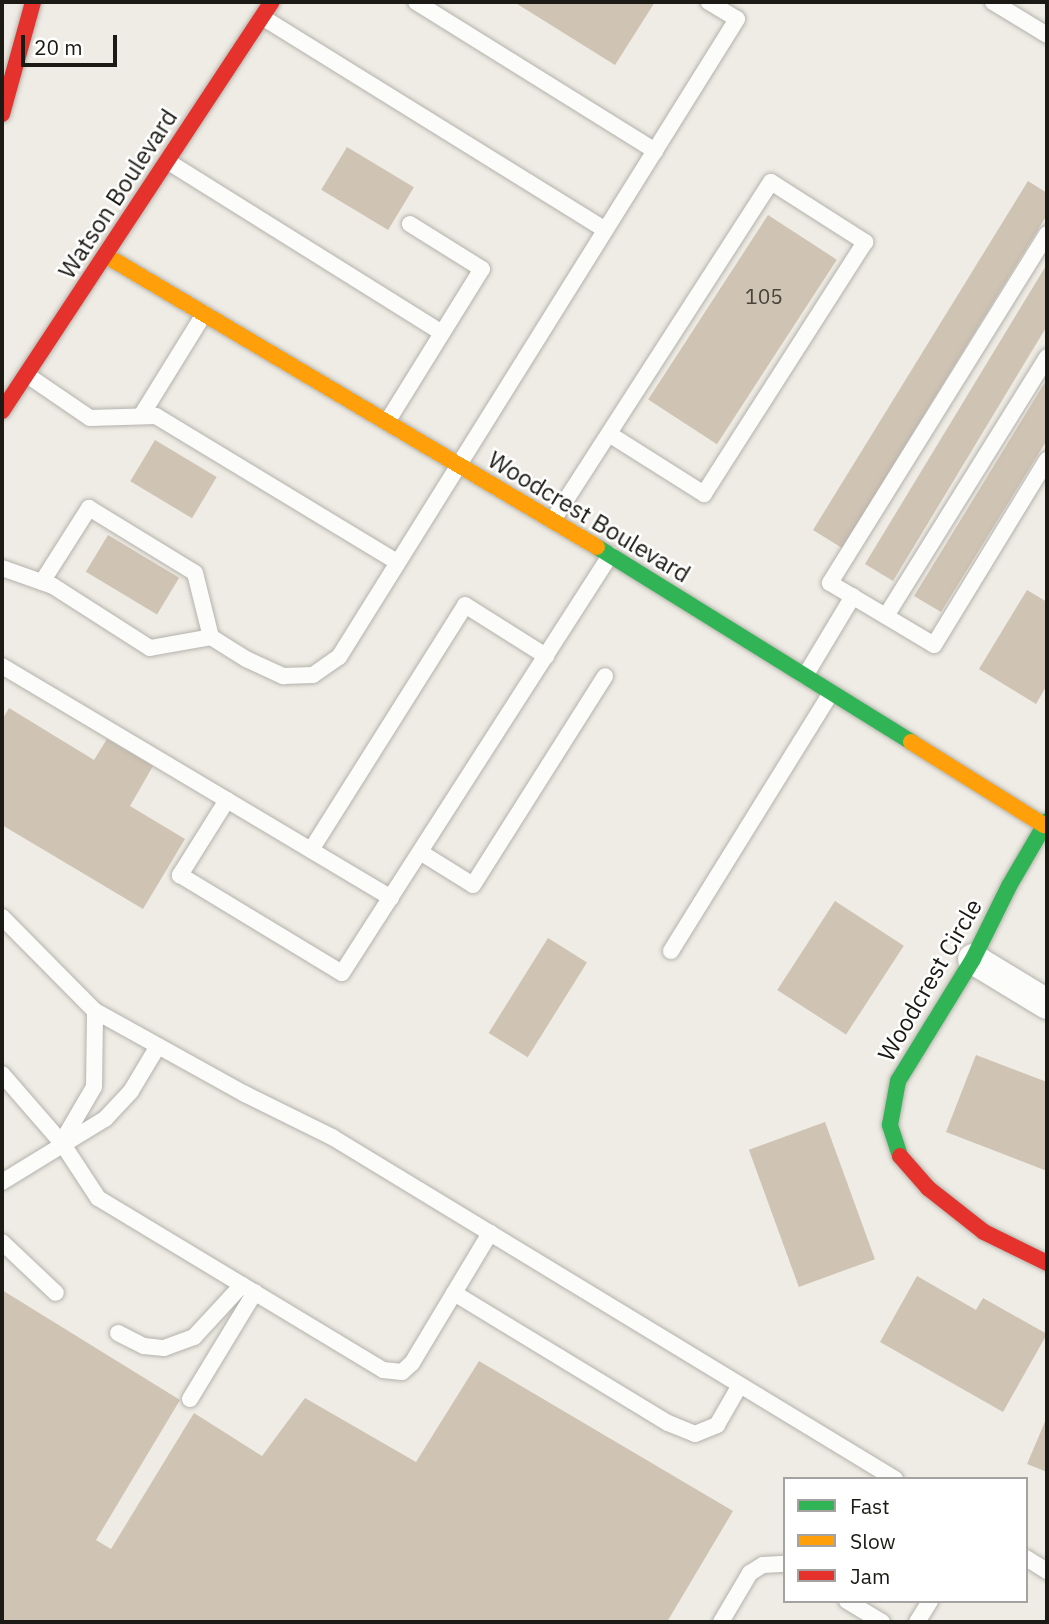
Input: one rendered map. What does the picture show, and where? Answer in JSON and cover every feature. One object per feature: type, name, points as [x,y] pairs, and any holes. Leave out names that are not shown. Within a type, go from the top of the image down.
[{"type":"street","name":"Watson Boulevard","points":[[2,411],[272,2]]},
{"type":"street","points":[[2,114],[27,4]]},
{"type":"street","name":"Woodcrest Boulevard","points":[[105,255],[553,520],[1046,823]]},
{"type":"street","name":"Woodcrest Circle","points":[[1046,823],[1009,886],[973,959],[898,1081],[890,1125],[900,1156],[928,1188],[984,1232],[1047,1264]]},
{"type":"street","points":[[973,959],[1047,1004]]},
{"type":"lane","points":[[416,2],[655,151]]},
{"type":"lane","points":[[2,568],[43,582],[150,648],[211,637],[283,676],[313,675],[339,657],[737,19],[709,2]]},
{"type":"lane","points":[[993,2],[1047,34]]},
{"type":"lane","points":[[262,17],[605,230]]},
{"type":"lane","points":[[167,161],[442,333]]},
{"type":"lane","points":[[553,520],[771,182],[865,242],[704,494],[609,434]]},
{"type":"lane","points":[[387,422],[482,268],[410,224]]},
{"type":"lane","points":[[1047,234],[831,583],[934,645],[1047,460]]},
{"type":"lane","points":[[141,416],[204,314]]},
{"type":"lane","points":[[886,616],[1047,357]]},
{"type":"lane","points":[[26,374],[90,418],[156,416],[397,562]]},
{"type":"lane","points":[[43,582],[89,508],[195,573],[211,637]]},
{"type":"lane","points":[[227,800],[180,875],[342,973],[610,555]]},
{"type":"lane","points":[[805,676],[853,596]]},
{"type":"lane","points":[[311,850],[465,605],[546,656]]},
{"type":"lane","points":[[2,666],[391,898]]},
{"type":"lane","points":[[420,852],[473,885],[605,676]]},
{"type":"lane","points":[[671,951],[831,693]]},
{"type":"lane","points":[[2,917],[95,1011],[332,1137],[892,1477]]},
{"type":"lane","points":[[62,1143],[94,1087],[95,1011]]},
{"type":"lane","points":[[2,1182],[105,1119],[131,1091],[158,1046]]},
{"type":"lane","points":[[2,1074],[62,1143],[98,1198],[383,1370],[401,1372],[412,1363],[490,1233]]},
{"type":"lane","points":[[2,1242],[56,1293]]},
{"type":"lane","points":[[118,1332],[144,1346],[164,1348],[194,1337],[249,1289]]},
{"type":"lane","points":[[190,1399],[249,1289]]},
{"type":"lane","points":[[454,1293],[668,1423],[695,1434],[717,1425],[740,1385]]},
{"type":"lane","points":[[1028,1559],[1047,1571]]},
{"type":"lane","points":[[721,1622],[750,1573],[763,1565],[783,1564]]},
{"type":"lane","points":[[850,1603],[882,1622]]},
{"type":"lane","points":[[917,1622],[929,1603]]},
{"type":"building","points":[[514,2],[655,2],[615,65]]},
{"type":"building","points":[[347,147],[414,187],[388,230],[321,190]]},
{"type":"building","points":[[1028,181],[1047,193],[1047,215],[842,548],[813,530]]},
{"type":"building","points":[[768,215],[837,260],[717,444],[648,400]]},
{"type":"building","points":[[1047,264],[1047,326],[893,581],[865,564]]},
{"type":"building","points":[[1047,379],[1047,440],[941,612],[914,596]]},
{"type":"building","points":[[155,440],[217,477],[192,518],[130,481]]},
{"type":"building","points":[[108,535],[179,578],[157,615],[86,572]]},
{"type":"building","points":[[1027,590],[1047,602],[1047,685],[1036,704],[979,669]]},
{"type":"building","points":[[9,708],[94,760],[107,739],[153,766],[130,806],[185,839],[143,909],[2,825],[2,720]]},
{"type":"building","points":[[835,901],[904,946],[846,1035],[777,990]]},
{"type":"building","points":[[548,938],[587,962],[528,1057],[489,1033]]},
{"type":"building","points":[[976,1055],[1047,1082],[1047,1171],[946,1132]]},
{"type":"building","points":[[825,1122],[875,1259],[799,1287],[749,1150]]},
{"type":"building","points":[[917,1276],[976,1310],[983,1298],[1047,1334],[1003,1412],[880,1342]]},
{"type":"building","points":[[2,1290],[180,1400],[96,1540],[111,1549],[194,1413],[262,1456],[305,1398],[416,1462],[479,1361],[733,1511],[667,1622],[2,1622]]},
{"type":"building","points":[[1047,1417],[1047,1472],[1027,1464]]},
{"type":"traffic: fast","points":[[597,547],[911,742]]},
{"type":"traffic: fast","points":[[900,1156],[890,1125],[898,1081],[973,959],[1009,886],[1047,821]]},
{"type":"traffic: slow","points":[[105,255],[597,547]]},
{"type":"traffic: slow","points":[[911,742],[1044,825]]},
{"type":"traffic: jam","points":[[2,114],[33,2]]},
{"type":"traffic: jam","points":[[2,411],[272,2]]},
{"type":"traffic: jam","points":[[900,1156],[928,1188],[984,1232],[1047,1263]]}]
